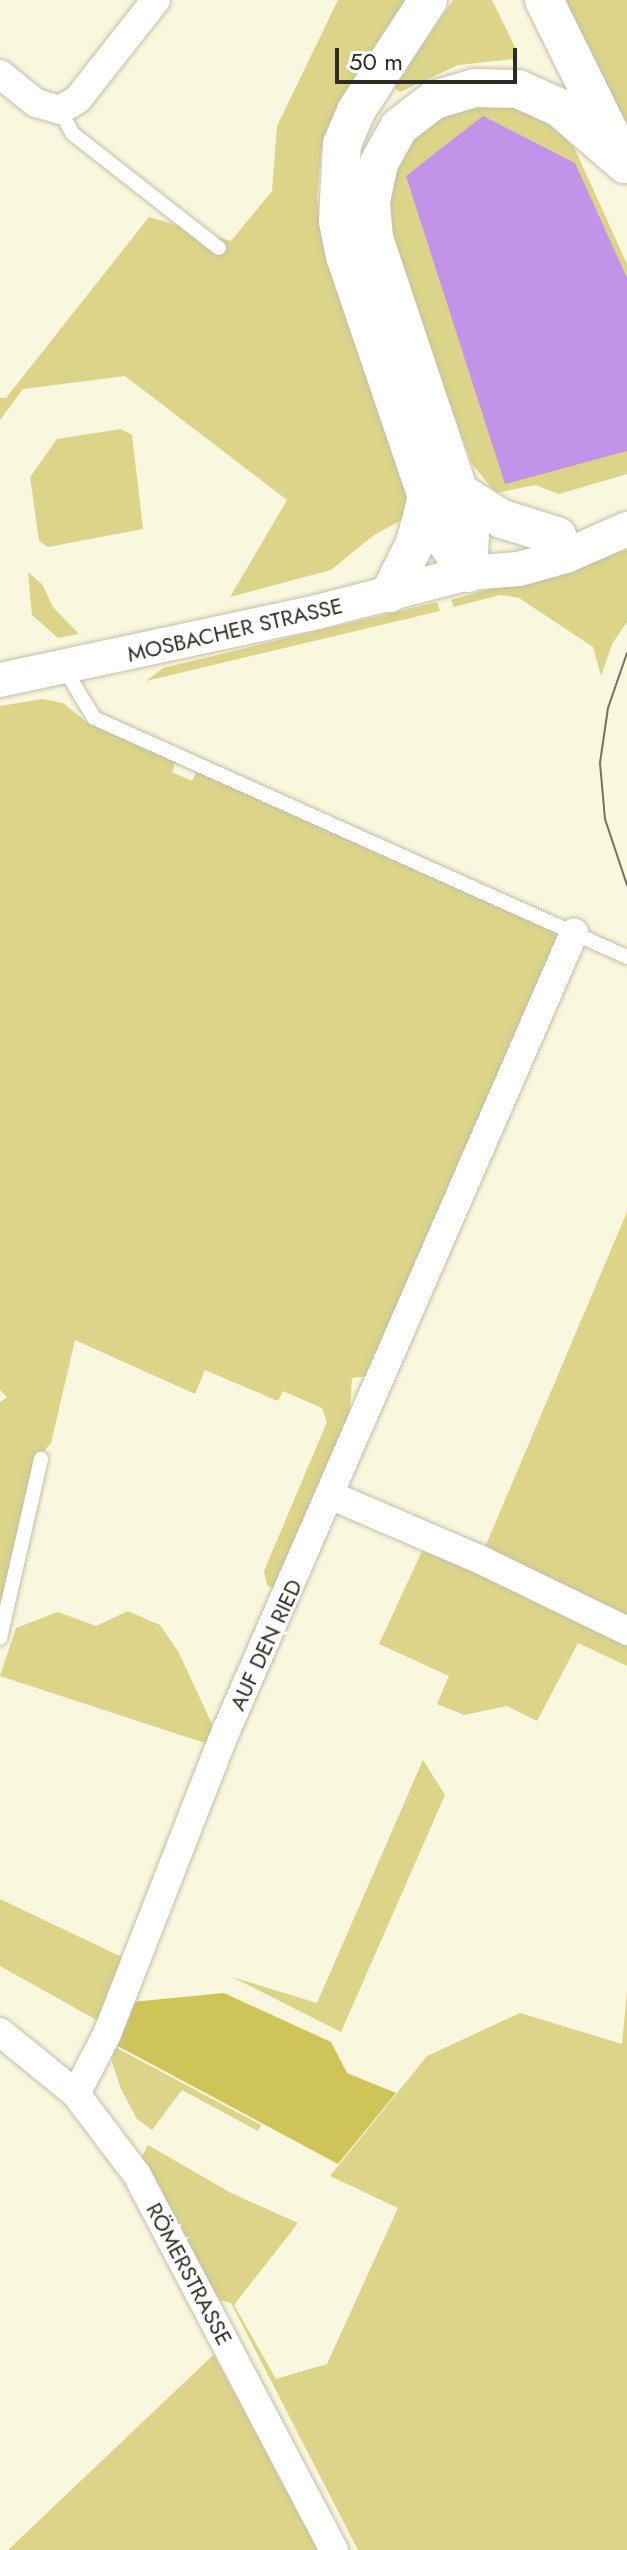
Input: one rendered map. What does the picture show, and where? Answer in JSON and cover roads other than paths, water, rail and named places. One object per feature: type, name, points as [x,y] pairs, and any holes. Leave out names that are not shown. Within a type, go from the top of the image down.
[{"type":"main road","points":[[428,0],[356,111],[342,144],[336,183],[345,256],[443,494],[470,537],[468,573]]},
{"type":"main road","points":[[544,0],[626,166]]},
{"type":"main road","points":[[390,593],[443,494],[374,238],[371,201],[379,163],[399,127],[434,100],[475,88],[518,89],[560,108],[626,166]]},
{"type":"main road","points":[[443,494],[502,519],[557,536]]},
{"type":"street","points":[[0,74],[36,103],[60,110],[78,99],[156,0]]},
{"type":"street","points":[[468,573],[510,548],[627,521]]},
{"type":"street","points":[[468,573],[519,569],[566,556],[627,529]]},
{"type":"street","name":"MOSBACHER STRASSE","points":[[0,680],[64,668],[468,573]]},
{"type":"street","name":"AUF DEN RIED","points":[[76,2094],[107,2034],[226,1731],[332,1496],[574,933]]},
{"type":"street","points":[[332,1496],[479,1559],[627,1631]]},
{"type":"street","name":"RÖMERSTRASSE","points":[[0,2032],[76,2094],[137,2175],[334,2550]]},
{"type":"lane","points":[[60,110],[73,134],[219,248]]},
{"type":"lane","points":[[64,668],[94,718],[627,957]]},
{"type":"lane","points":[[0,1638],[41,1459]]},
{"type":"tram line","points":[[627,653],[608,708],[600,763],[605,819],[627,885]]}]
